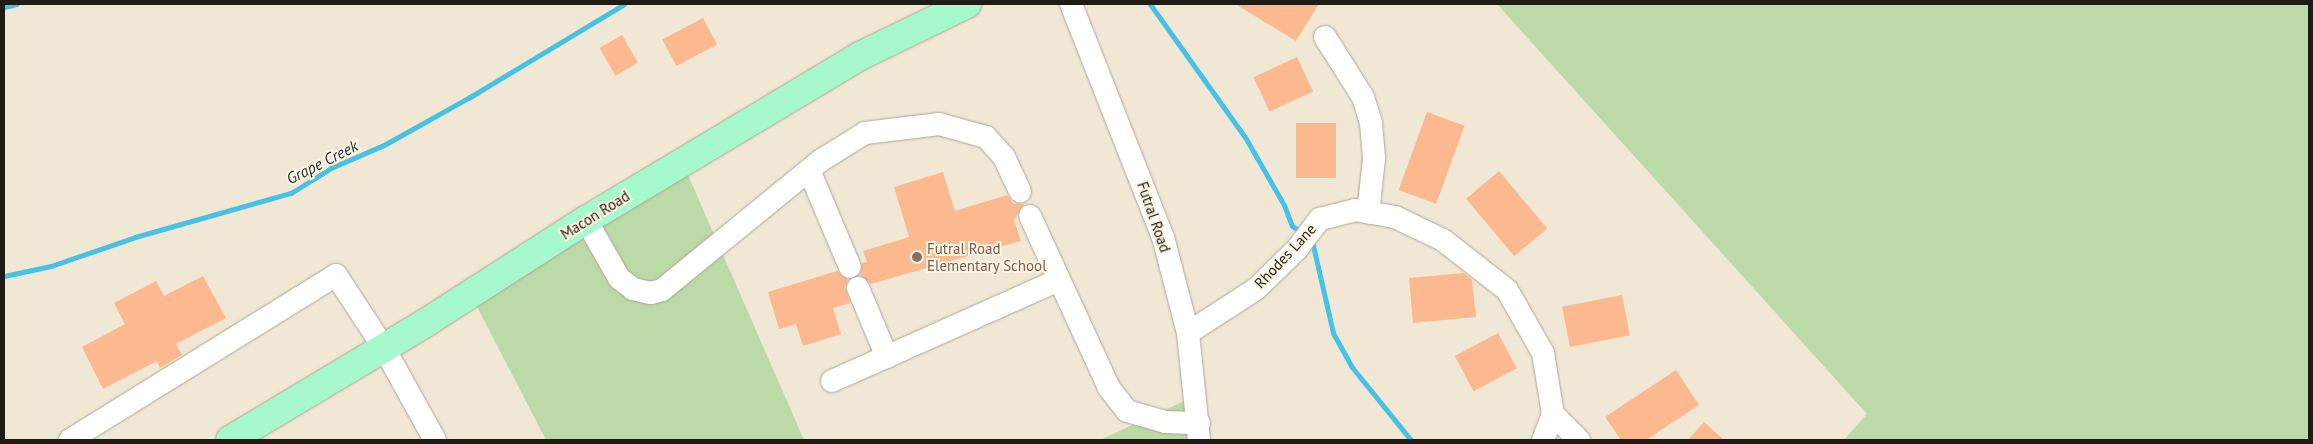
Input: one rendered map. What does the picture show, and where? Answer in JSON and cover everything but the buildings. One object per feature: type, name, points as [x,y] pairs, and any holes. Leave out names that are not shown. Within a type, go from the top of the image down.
[{"type":"main road","name":"Macon Road","points":[[230,440],[384,348],[586,220],[860,56],[968,4]]},
{"type":"street","name":"Futral Road","points":[[1071,4],[1118,118],[1163,237],[1188,334],[1199,431]]},
{"type":"street","points":[[1325,37],[1363,98],[1371,122],[1374,159],[1368,212]]},
{"type":"street","points":[[586,220],[619,278],[633,289],[651,293],[662,290],[809,170],[865,133],[939,124],[986,137],[1004,157],[1020,192]]},
{"type":"street","points":[[809,170],[850,267]]},
{"type":"street","name":"Rhodes Lane","points":[[1188,334],[1256,289],[1297,249],[1320,219],[1355,210],[1395,217],[1443,240],[1507,290],[1543,353],[1553,414]]},
{"type":"street","points":[[1030,216],[1109,388],[1128,411],[1199,431]]},
{"type":"street","points":[[70,440],[336,275],[384,348],[435,440]]},
{"type":"street","points":[[832,381],[1059,280]]},
{"type":"street","points":[[858,288],[887,357]]},
{"type":"street","points":[[1543,440],[1553,414],[1579,440]]},
{"type":"green space","points":[[1497,4],[2309,4],[2309,440],[1844,440],[1867,414]]},
{"type":"green space","points":[[681,159],[804,440],[546,440],[471,295]]},
{"type":"green space","points":[[1193,397],[1200,440],[1100,440]]},
{"type":"waterway","points":[[4,7],[17,4]]},
{"type":"waterway","name":"Grape Creek","points":[[4,276],[51,266],[135,237],[291,193],[331,168],[384,145],[470,97],[624,4]]},
{"type":"waterway","points":[[1150,4],[1245,137],[1284,205],[1292,226],[1303,233]]},
{"type":"waterway","points":[[1312,241],[1333,333],[1351,366],[1411,440]]},
{"type":"place","name":"Futral Road Elementary School","points":[[917,257]]}]
